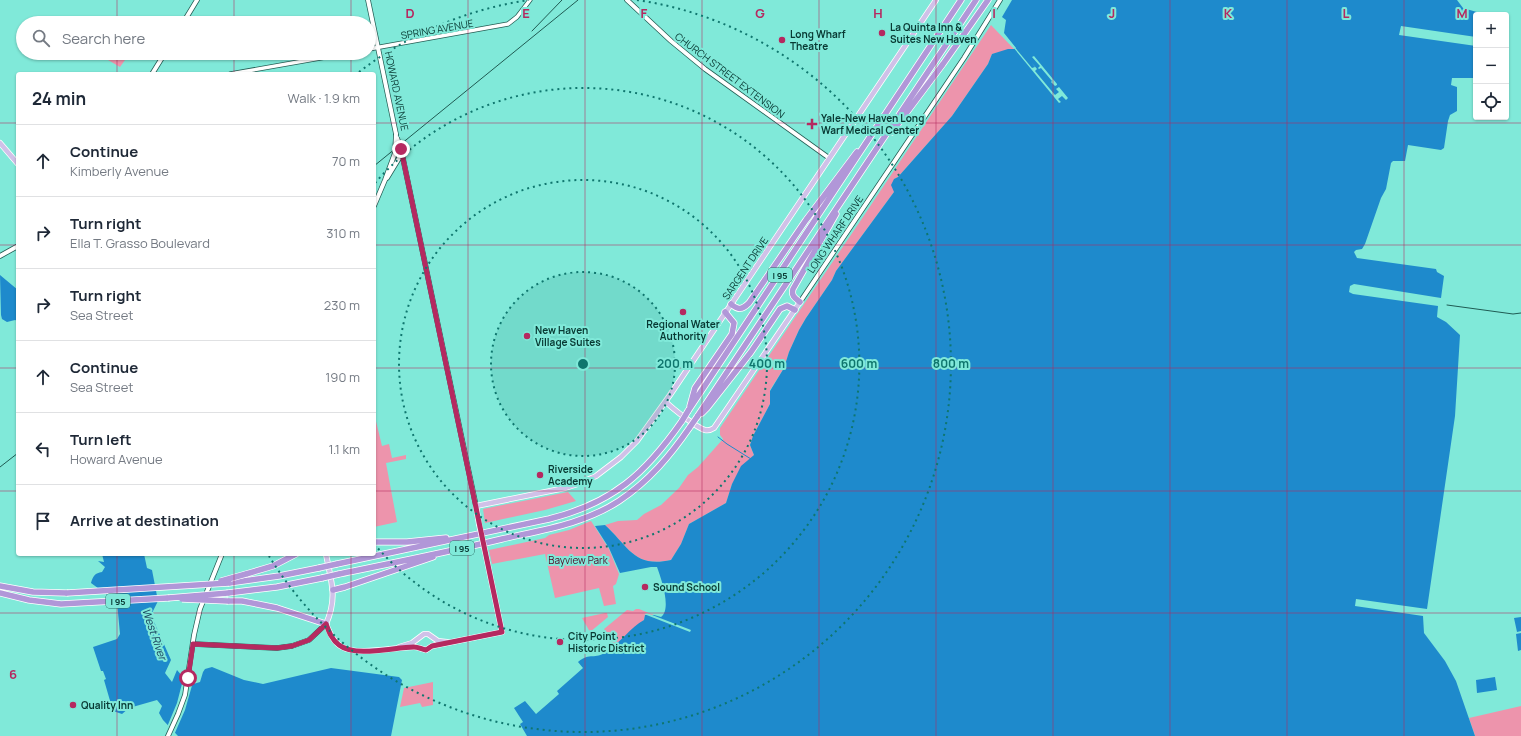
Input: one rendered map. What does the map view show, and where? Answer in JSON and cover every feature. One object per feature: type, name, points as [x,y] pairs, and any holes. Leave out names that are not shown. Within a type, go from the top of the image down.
[{"type":"highway","name":"I 95","points":[[376,556],[559,517],[581,510],[620,489],[646,468],[682,421],[820,216],[869,138],[961,0]]},
{"type":"highway","name":"I 95","points":[[0,594],[29,600],[69,604],[168,598],[277,587],[562,526],[584,519],[608,507],[645,482],[668,458],[976,0]]},
{"type":"highway","points":[[876,150],[898,124],[943,64],[988,0]]},
{"type":"highway","points":[[731,304],[739,309],[744,308],[749,303],[817,204],[849,161],[869,138]]},
{"type":"highway","points":[[800,302],[793,297],[793,289],[833,220],[842,201]]},
{"type":"highway","points":[[697,417],[707,408],[738,370],[780,309],[787,306],[795,310]]},
{"type":"highway","points":[[688,411],[695,388],[732,334],[734,323],[725,312]]},
{"type":"highway","points":[[376,542],[407,542],[472,535]]},
{"type":"highway","points":[[333,590],[460,549]]},
{"type":"highway","points":[[209,584],[272,566],[292,556]]},
{"type":"highway","name":"I 95","points":[[0,586],[33,592],[67,593],[229,583],[272,578],[374,556]]},
{"type":"highway","points":[[168,598],[242,601],[276,608],[326,624]]},
{"type":"main road","points":[[187,16],[197,0]]},
{"type":"main road","name":"HOWARD AVENUE","points":[[368,0],[371,16]]},
{"type":"main road","name":"CHURCH STREET EXTENSION","points":[[627,0],[671,41],[705,69],[828,158]]},
{"type":"main road","name":"SARGENT DRIVE","points":[[476,506],[578,484],[605,470],[637,441],[666,402],[828,158],[936,0]]},
{"type":"main road","name":"LONG WHARF DRIVE","points":[[666,402],[670,407],[702,429],[710,430],[714,428],[964,58],[1000,0]]},
{"type":"main road","name":"HOWARD AVENUE","points":[[376,38],[396,134],[401,149],[502,632],[449,642]]},
{"type":"main road","points":[[153,72],[161,60]]},
{"type":"main road","points":[[376,201],[395,153],[396,134]]},
{"type":"main road","points":[[0,143],[16,162]]},
{"type":"main road","points":[[385,180],[401,154]]},
{"type":"main road","points":[[0,256],[16,247]]},
{"type":"main road","points":[[168,735],[183,701],[201,606],[221,556]]},
{"type":"main road","points":[[193,644],[277,648],[292,646],[309,640],[326,624],[333,604],[333,590],[326,556]]},
{"type":"main road","points":[[326,624],[336,642],[348,650],[398,648],[420,648],[426,650],[432,646],[449,642]]},
{"type":"main road","points":[[398,648],[410,644],[424,634],[428,634],[432,638],[449,642]]},
{"type":"main road","points":[[432,638],[432,646]]},
{"type":"main road","points":[[417,639],[420,648]]},
{"type":"street","name":"SPRING AVENUE","points":[[378,48],[508,24],[517,18],[530,0]]},
{"type":"street","points":[[241,72],[309,60]]},
{"type":"green space","points":[[991,25],[1014,49],[992,54],[988,64],[952,116],[898,177],[894,179],[894,192],[836,271],[832,280],[799,330],[789,352],[784,368],[770,390],[770,404],[753,436],[750,445],[754,455],[732,484],[726,503],[689,524],[681,544],[671,560],[659,562],[648,561],[633,554],[605,525],[618,521],[637,520],[644,514],[661,505],[679,488],[688,475],[698,467],[723,439],[720,435],[720,428]]},
{"type":"green space","points":[[108,60],[125,60],[120,67]]},
{"type":"green space","points":[[376,421],[382,446],[389,444],[392,458],[406,455],[406,459],[386,463],[397,522],[376,527]]},
{"type":"green space","points":[[568,492],[576,501],[545,510],[485,523],[483,509]]},
{"type":"green space","name":"Bayview Park","points":[[591,521],[609,549],[619,574],[616,584],[613,586],[616,604],[604,606],[599,588],[555,598],[545,554],[492,564],[489,550],[545,538],[549,535],[569,530]]},
{"type":"green space","points":[[636,609],[654,615],[645,615],[644,620],[614,646],[604,629],[627,610],[633,611]]},
{"type":"green space","points":[[607,613],[608,617],[590,632],[582,618]]},
{"type":"green space","points":[[433,682],[433,705],[422,707],[420,703],[400,707],[404,688]]},
{"type":"green space","points":[[1521,706],[1521,736],[1475,736],[1469,718]]},
{"type":"water","points":[[1012,0],[1457,0],[1463,8],[1477,12],[1473,12],[1473,37],[1401,26],[1399,35],[1473,46],[1473,78],[1452,78],[1451,85],[1457,87],[1457,111],[1450,115],[1444,148],[1441,150],[1408,145],[1405,161],[1393,161],[1391,163],[1386,189],[1381,198],[1365,244],[1362,249],[1354,252],[1357,258],[1436,269],[1437,272],[1444,276],[1441,298],[1354,284],[1350,286],[1349,292],[1353,294],[1438,306],[1437,317],[1446,322],[1460,335],[1455,416],[1427,609],[1356,599],[1355,606],[1423,616],[1424,633],[1445,661],[1456,681],[1475,736],[527,736],[520,724],[523,722],[514,708],[525,701],[536,714],[559,694],[557,691],[583,668],[578,662],[586,657],[599,656],[611,649],[634,627],[644,620],[645,615],[661,617],[666,607],[665,593],[657,567],[620,573],[609,548],[595,526],[605,525],[633,554],[640,558],[648,561],[659,562],[671,560],[681,544],[689,524],[726,503],[732,484],[741,466],[754,455],[750,445],[753,436],[770,404],[770,391],[784,368],[789,352],[799,330],[832,280],[836,271],[894,192],[891,185],[894,179],[898,177],[952,116],[988,64],[992,54],[1016,48],[1004,33],[1006,20],[1002,17]]},
{"type":"water","points":[[0,275],[16,288],[16,320],[7,322],[2,319]]},
{"type":"water","name":"West River","points":[[102,556],[144,556],[147,568],[152,570],[158,601],[151,615],[171,660],[165,673],[172,682],[177,670],[190,685],[200,682],[205,669],[212,667],[244,680],[263,684],[331,668],[399,677],[402,680],[391,736],[178,736],[163,720],[159,713],[162,706],[157,700],[129,708],[122,714],[113,711],[104,680],[106,679],[103,671],[101,671],[93,647],[117,639],[120,634],[117,602],[91,583],[95,575],[102,572],[105,567],[98,561],[104,562]]},
{"type":"water","points":[[1521,617],[1521,631],[1517,632],[1514,618]]},
{"type":"water","points":[[1521,633],[1521,650],[1518,651],[1516,634]]},
{"type":"water","points":[[1495,677],[1497,690],[1477,693],[1476,680]]},
{"type":"pier","points":[[1008,39],[1032,68],[1035,67],[1032,63],[1037,69],[1035,71],[1055,95],[1059,92],[1056,89],[1059,87],[1068,98],[1066,100],[1062,96],[1058,99],[1061,102],[1059,103]]},
{"type":"pier","points":[[1034,56],[1057,85],[1055,86],[1041,68],[1038,68],[1040,66],[1032,57]]},
{"type":"pier","points":[[647,613],[691,630],[690,632],[644,614]]},
{"type":"pier","points":[[184,676],[190,683],[193,682],[185,710],[174,735],[167,727],[177,703]]},
{"type":"waterway","points":[[718,437],[751,459]]},
{"type":"railway","points":[[532,31],[562,0]]},
{"type":"railway","points":[[376,164],[578,0]]},
{"type":"railway","points":[[1447,305],[1513,314],[1521,313]]},
{"type":"railway","points":[[0,467],[16,455]]},
{"type":"place","name":"La Quinta Inn & Suites New Haven","points":[[882,33]]},
{"type":"place","name":"Long Wharf Theatre","points":[[782,40]]},
{"type":"place","name":"Yale-New Haven Long Warf Medical Center","points":[[812,124]]},
{"type":"place","name":"Regional Water Authority","points":[[683,312]]},
{"type":"place","name":"New Haven Village Suites","points":[[527,336]]},
{"type":"place","name":"Riverside Academy","points":[[540,475]]},
{"type":"place","name":"Sound School","points":[[645,587]]},
{"type":"place","name":"City Point Historic District","points":[[560,642]]},
{"type":"place","name":"Quality Inn","points":[[73,705]]},
{"type":"route","points":[[188,678],[193,644],[277,648],[299,645],[312,638],[326,624],[336,642],[348,650],[381,650],[413,647],[426,650],[432,646],[502,632],[404,170],[401,149]]}]
